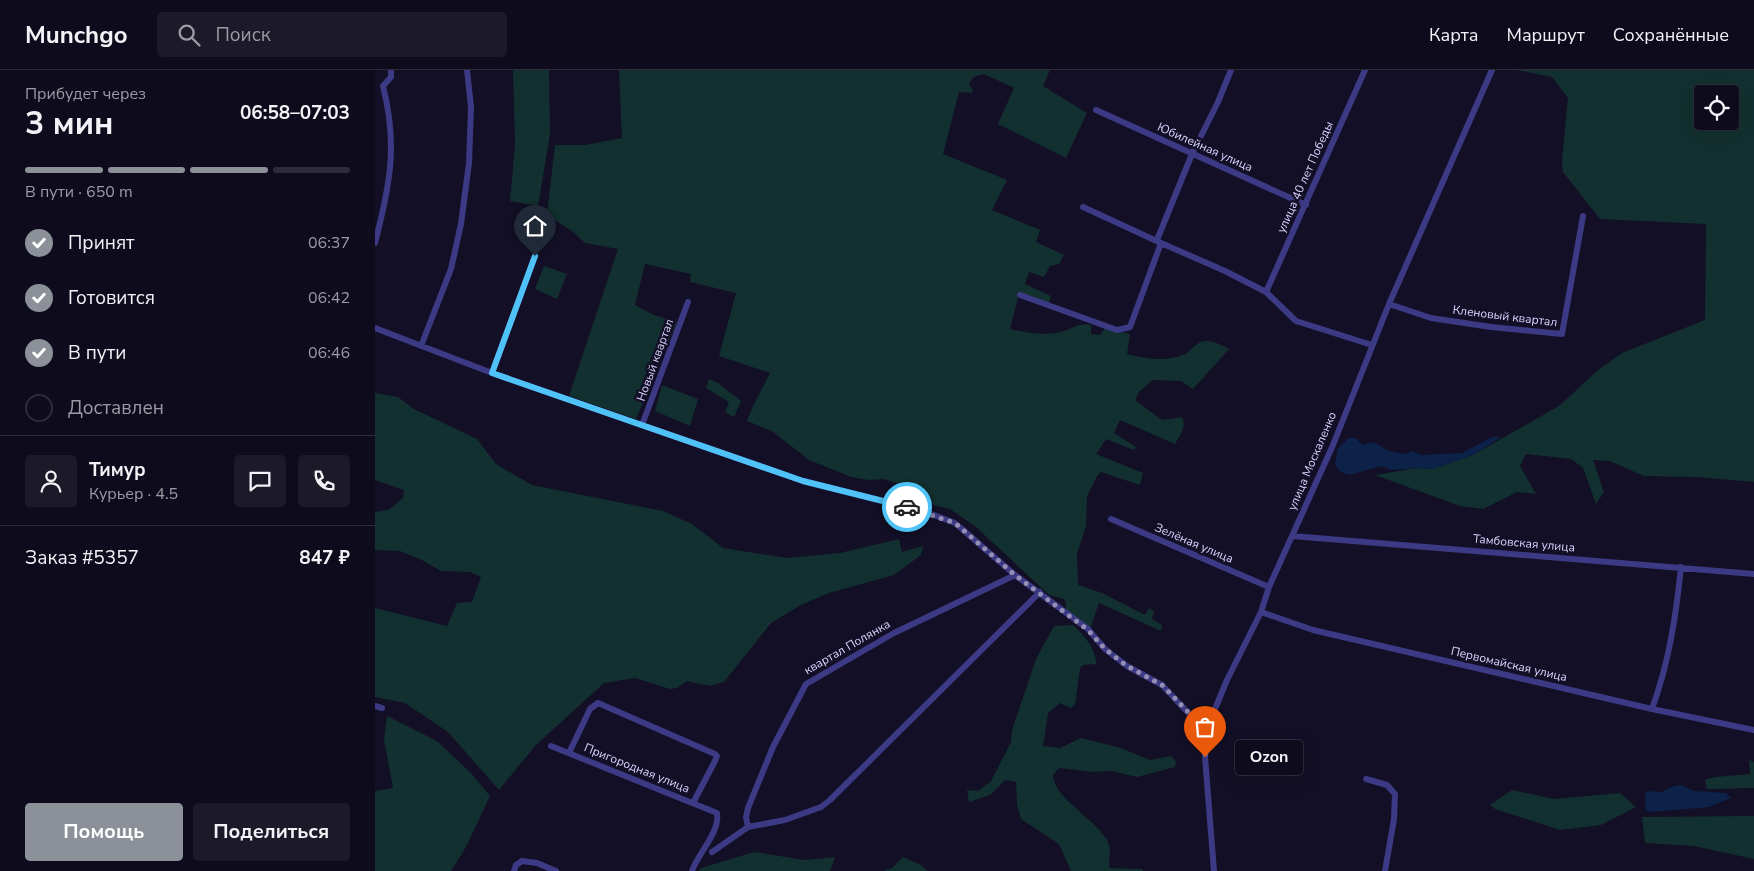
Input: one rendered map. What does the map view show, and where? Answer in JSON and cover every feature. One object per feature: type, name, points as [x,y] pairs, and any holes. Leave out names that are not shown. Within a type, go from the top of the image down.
[{"type":"street","points":[[375,243],[387,197],[392,145],[391,116],[383,86],[391,77],[391,70]]},
{"type":"street","points":[[421,346],[451,269],[461,224],[469,163],[471,108],[467,70]]},
{"type":"street","points":[[1020,295],[1117,330],[1127,329],[1132,323],[1159,242],[1192,154],[1218,102],[1231,70]]},
{"type":"street","name":"улица 40 лет Победы","points":[[1266,292],[1365,70]]},
{"type":"street","name":"улица Москаленко","points":[[1214,871],[1205,757],[1208,726],[1227,680],[1261,612],[1269,587],[1333,445],[1389,304],[1491,70]]},
{"type":"street","name":"Юбилейная улица","points":[[1096,110],[1306,205]]},
{"type":"street","points":[[1083,207],[1225,271],[1266,292],[1296,321],[1372,345]]},
{"type":"street","name":"Кленовый квартал","points":[[1389,304],[1431,318],[1491,327],[1561,334],[1583,216]]},
{"type":"street","points":[[492,373],[535,256]]},
{"type":"street","name":"Новый квартал","points":[[642,426],[688,302]]},
{"type":"street","points":[[375,328],[492,373],[803,481],[940,516],[955,523],[1015,575],[1088,630],[1105,649],[1127,666],[1162,685],[1195,719],[1208,726]]},
{"type":"street","name":"Зелёная улица","points":[[1111,519],[1269,587]]},
{"type":"street","name":"Тамбовская улица","points":[[1292,536],[1754,574]]},
{"type":"street","points":[[1653,709],[1675,623],[1681,567]]},
{"type":"street","name":"квартал Полянка","points":[[748,827],[746,817],[755,791],[773,747],[806,684],[894,632],[1015,575]]},
{"type":"street","points":[[713,852],[748,827],[785,820],[821,807],[830,800],[1040,592]]},
{"type":"street","name":"Первомайская улица","points":[[1261,612],[1313,630],[1653,709],[1754,730]]},
{"type":"street","points":[[569,753],[590,709],[598,703],[717,756],[693,803]]},
{"type":"street","name":"Пригородная улица","points":[[551,746],[714,810],[718,818],[705,850],[692,871]]},
{"type":"street","points":[[1366,779],[1387,785],[1395,794],[1394,818],[1385,871]]},
{"type":"street","points":[[514,871],[521,861],[537,863],[555,871]]},
{"type":"green space","points":[[513,70],[549,70],[550,134],[538,206],[510,201],[515,144]]},
{"type":"green space","points":[[619,70],[1050,70],[1043,86],[1087,113],[1066,158],[998,124],[1014,88],[984,74],[973,77],[969,85],[973,90],[972,93],[959,92],[943,154],[1007,180],[992,210],[1040,230],[1036,242],[1064,255],[1059,264],[1050,266],[1044,277],[1029,272],[1025,284],[1051,296],[1049,304],[1019,294],[1010,329],[1048,334],[1065,331],[1081,325],[1091,325],[1091,334],[1100,335],[1105,328],[1130,334],[1127,354],[1149,358],[1178,357],[1205,341],[1217,343],[1229,349],[1193,389],[1181,381],[1153,380],[1139,392],[1135,400],[1162,420],[1182,417],[1183,428],[1175,444],[1120,420],[1114,433],[1136,447],[1134,450],[1106,439],[1096,454],[1143,473],[1140,485],[1101,472],[1097,476],[1087,496],[1086,526],[1077,554],[1078,585],[1102,593],[1145,615],[1149,608],[1154,611],[1152,619],[1162,625],[1161,631],[1099,603],[1090,629],[1066,609],[1064,599],[1049,595],[976,527],[950,509],[921,502],[908,487],[884,479],[869,480],[851,477],[809,460],[772,431],[747,421],[770,373],[719,356],[736,293],[690,282],[691,274],[645,264],[635,305],[654,315],[677,322],[636,419],[569,396],[618,249],[585,243],[572,231],[547,215],[555,145],[585,145],[622,138]]},
{"type":"green space","points":[[1518,70],[1754,70],[1754,482],[1697,477],[1644,476],[1610,461],[1593,460],[1604,492],[1596,504],[1583,468],[1571,459],[1526,454],[1520,466],[1536,494],[1517,492],[1483,509],[1460,506],[1375,475],[1416,468],[1433,469],[1473,455],[1559,406],[1598,370],[1622,353],[1705,320],[1706,224],[1600,219],[1563,172],[1562,160],[1568,98],[1552,77]]},
{"type":"green space","points":[[544,266],[567,274],[557,299],[535,289]]},
{"type":"green space","points":[[709,379],[718,383],[741,401],[734,417],[725,412],[729,402],[706,388]]},
{"type":"green space","points":[[662,385],[698,399],[690,426],[655,411]]},
{"type":"green space","points":[[375,393],[398,397],[414,409],[477,439],[496,464],[532,485],[663,511],[692,524],[723,548],[787,558],[840,553],[899,539],[902,552],[923,546],[921,555],[894,575],[829,593],[801,605],[771,623],[724,682],[710,686],[687,681],[677,688],[670,689],[635,678],[604,683],[536,745],[499,790],[448,732],[405,703],[375,697],[375,608],[447,626],[457,603],[472,602],[481,577],[470,572],[441,571],[420,559],[400,551],[375,550],[375,512],[388,510],[403,498],[404,490],[375,480]]},
{"type":"green space","points":[[1073,625],[1092,648],[1096,664],[1083,665],[1080,668],[1075,704],[1071,708],[1060,703],[1048,713],[1043,746],[1060,748],[1081,738],[1121,748],[1150,760],[1171,756],[1176,761],[1175,767],[1137,777],[1112,771],[1093,772],[1059,768],[1053,775],[1060,793],[1104,835],[1110,847],[1109,868],[1142,869],[1143,871],[1071,871],[1059,844],[1021,819],[1017,805],[1016,782],[1005,780],[990,795],[969,802],[967,790],[978,791],[991,781],[1011,742],[1012,730],[1036,659],[1054,626]]},
{"type":"green space","points":[[387,716],[437,741],[471,773],[490,796],[466,847],[451,871],[375,871],[375,791],[393,788],[384,740]]},
{"type":"green space","points":[[1749,760],[1754,762],[1754,788],[1707,789],[1705,780],[1715,777],[1750,774]]},
{"type":"green space","points":[[1512,790],[1554,799],[1620,793],[1636,807],[1601,825],[1560,830],[1495,809],[1490,805]]},
{"type":"green space","points":[[1754,816],[1754,859],[1694,846],[1645,843],[1642,817]]},
{"type":"green space","points":[[754,852],[805,860],[835,857],[830,871],[699,871],[701,868]]},
{"type":"green space","points":[[903,857],[921,865],[928,871],[884,871],[892,868]]},
{"type":"water","points":[[1492,437],[1501,437],[1473,455],[1433,469],[1391,470],[1382,466],[1349,475],[1341,472],[1335,465],[1338,448],[1349,438],[1355,438],[1363,445],[1374,442],[1388,451],[1406,454],[1412,451],[1421,455],[1462,453]]},
{"type":"water","points":[[1681,785],[1694,791],[1726,793],[1731,798],[1709,807],[1652,812],[1646,810],[1645,796],[1647,791],[1661,792]]},
{"type":"way so far","points":[[907,507],[940,516],[955,523],[1015,575],[1088,630],[1105,649],[1127,666],[1162,685],[1195,719],[1208,726],[1205,757]]},
{"type":"place","name":"Ozon","points":[[1205,757]]},
{"type":"route","points":[[535,256],[492,373],[803,481],[907,507]]}]
